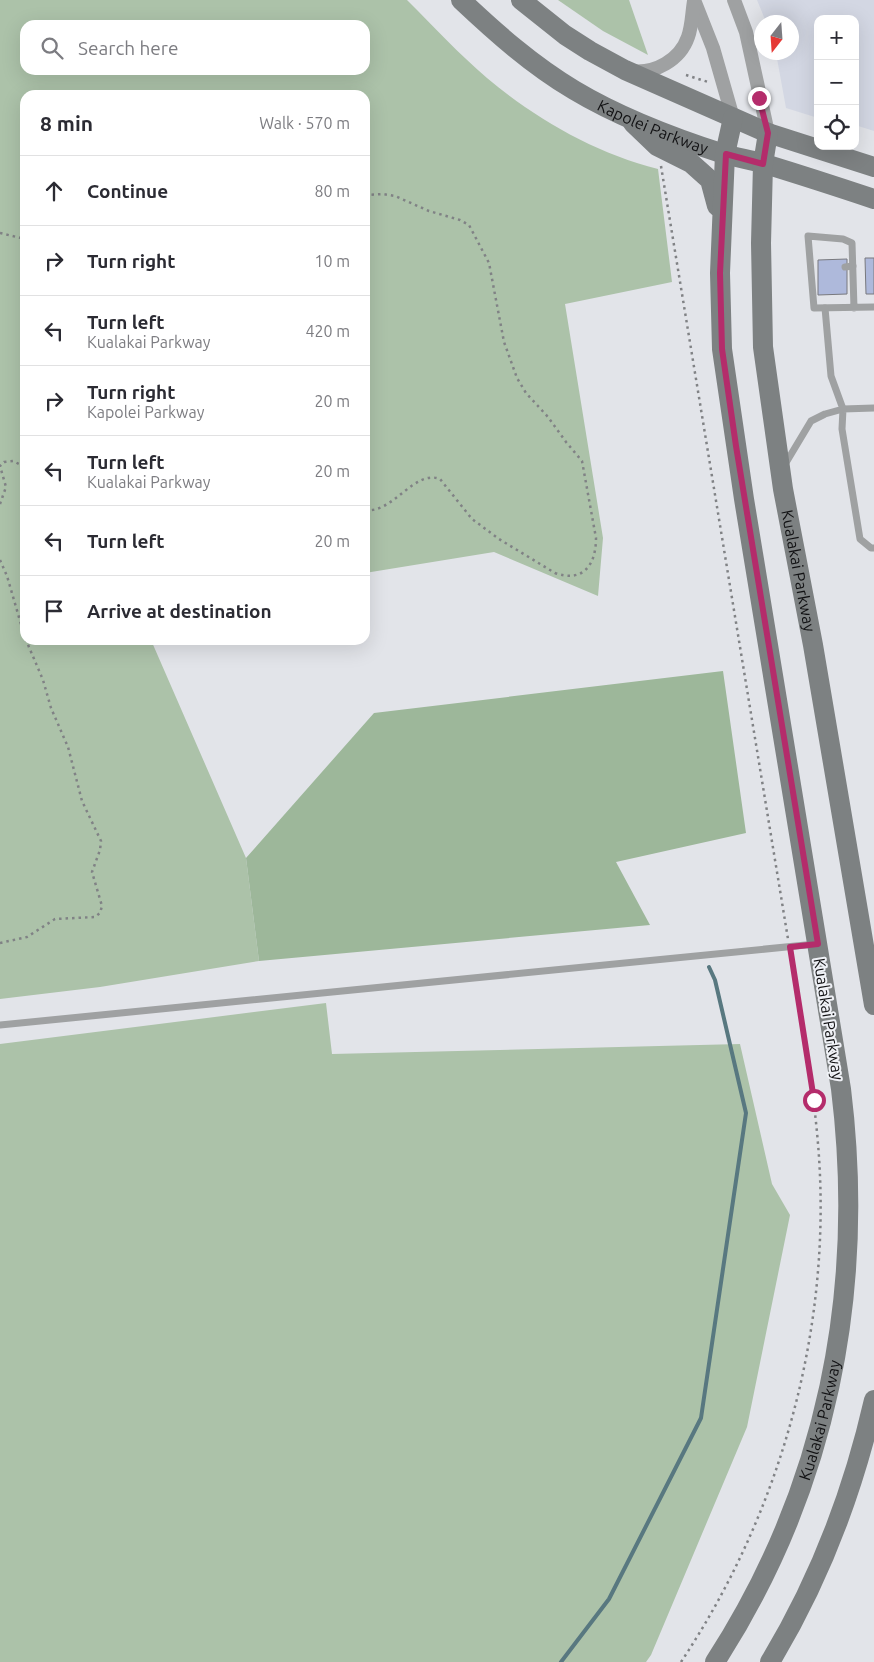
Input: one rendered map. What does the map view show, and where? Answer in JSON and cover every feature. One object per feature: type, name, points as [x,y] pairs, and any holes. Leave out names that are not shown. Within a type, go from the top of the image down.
[{"type":"main road","name":"Kapolei Parkway","points":[[461,0],[490,28],[530,61],[574,90],[624,115],[726,154],[874,199]]},
{"type":"main road","points":[[521,0],[590,52],[625,70],[768,133],[874,167]]},
{"type":"main road","points":[[624,115],[657,146],[691,163],[710,180],[722,226]]},
{"type":"main road","name":"Kualakai Parkway","points":[[715,1662],[763,1576],[785,1528],[822,1416],[841,1322],[848,1239],[849,1197],[847,1144],[840,1089],[727,389],[720,310],[726,154],[733,118]]},
{"type":"main road","name":"Kualakai Parkway","points":[[768,133],[763,164],[761,243],[763,347],[781,472],[813,645],[874,1004]]},
{"type":"main road","points":[[770,1662],[814,1579],[837,1524],[855,1474],[874,1400]]},
{"type":"street","points":[[625,70],[652,69],[668,63],[676,56],[682,49],[689,34],[694,0]]},
{"type":"street","points":[[694,0],[713,48],[733,118]]},
{"type":"street","points":[[734,0],[746,32],[768,133]]},
{"type":"lane","points":[[854,308],[849,267],[852,243],[843,239],[808,236],[813,266],[814,308],[854,308],[874,307]]},
{"type":"lane","points":[[825,308],[831,376],[843,409],[842,429],[860,539],[871,548],[874,548]]},
{"type":"lane","points":[[781,472],[811,421],[825,414],[843,409],[874,408]]},
{"type":"lane","points":[[0,1025],[818,944]]},
{"type":"path","points":[[683,82],[686,74],[684,69]]},
{"type":"path","points":[[686,74],[708,82]]},
{"type":"path","points":[[661,166],[790,947],[814,1100],[820,1175],[820,1243],[812,1323],[796,1403],[784,1449],[761,1513],[722,1594],[681,1662]]},
{"type":"path","points":[[370,195],[395,196],[429,211],[460,220],[469,225],[489,263],[504,342],[517,378],[526,393],[548,417],[582,461],[596,538],[596,550],[590,565],[578,575],[563,576],[555,573],[499,539],[472,519],[440,479],[433,476],[416,484],[380,509],[370,510]]},
{"type":"path","points":[[0,233],[20,238]]},
{"type":"path","points":[[0,504],[6,487],[0,466],[4,462],[14,461],[20,464]]},
{"type":"path","points":[[0,560],[7,576],[20,622]]},
{"type":"path","points":[[0,943],[27,937],[55,918],[86,919],[95,917],[100,913],[102,906],[92,872],[100,850],[101,841],[82,801],[68,747],[51,708],[41,674],[28,645]]},
{"type":"shaded area","points":[[757,0],[874,0],[874,131],[859,126],[859,15],[814,15],[814,117],[786,108],[777,60],[799,60],[799,15],[763,15]]},
{"type":"green space","points":[[0,0],[407,0],[456,50],[487,78],[546,121],[612,154],[658,169],[672,282],[565,304],[603,538],[598,596],[494,552],[370,572],[370,90],[20,90],[20,645],[153,645],[246,858],[259,961],[100,987],[0,999]]},
{"type":"green space","points":[[558,0],[629,0],[648,55],[603,31]]},
{"type":"green space","points":[[723,671],[746,833],[616,862],[650,925],[259,961],[246,858],[374,713]]},
{"type":"green space","points":[[326,1003],[332,1054],[740,1044],[772,1184],[790,1215],[747,1427],[651,1655],[646,1662],[0,1662],[0,1044]]},
{"type":"building","points":[[865,258],[874,258],[874,294],[866,294]]},
{"type":"building","points":[[847,259],[847,294],[818,295],[818,260]]},
{"type":"waterway","points":[[561,1662],[609,1599],[701,1418],[746,1113],[715,980],[709,967]]},
{"type":"route","points":[[759,98],[768,133],[763,164],[726,154],[720,273],[722,349],[736,446],[818,944],[790,947],[814,1100]]}]
